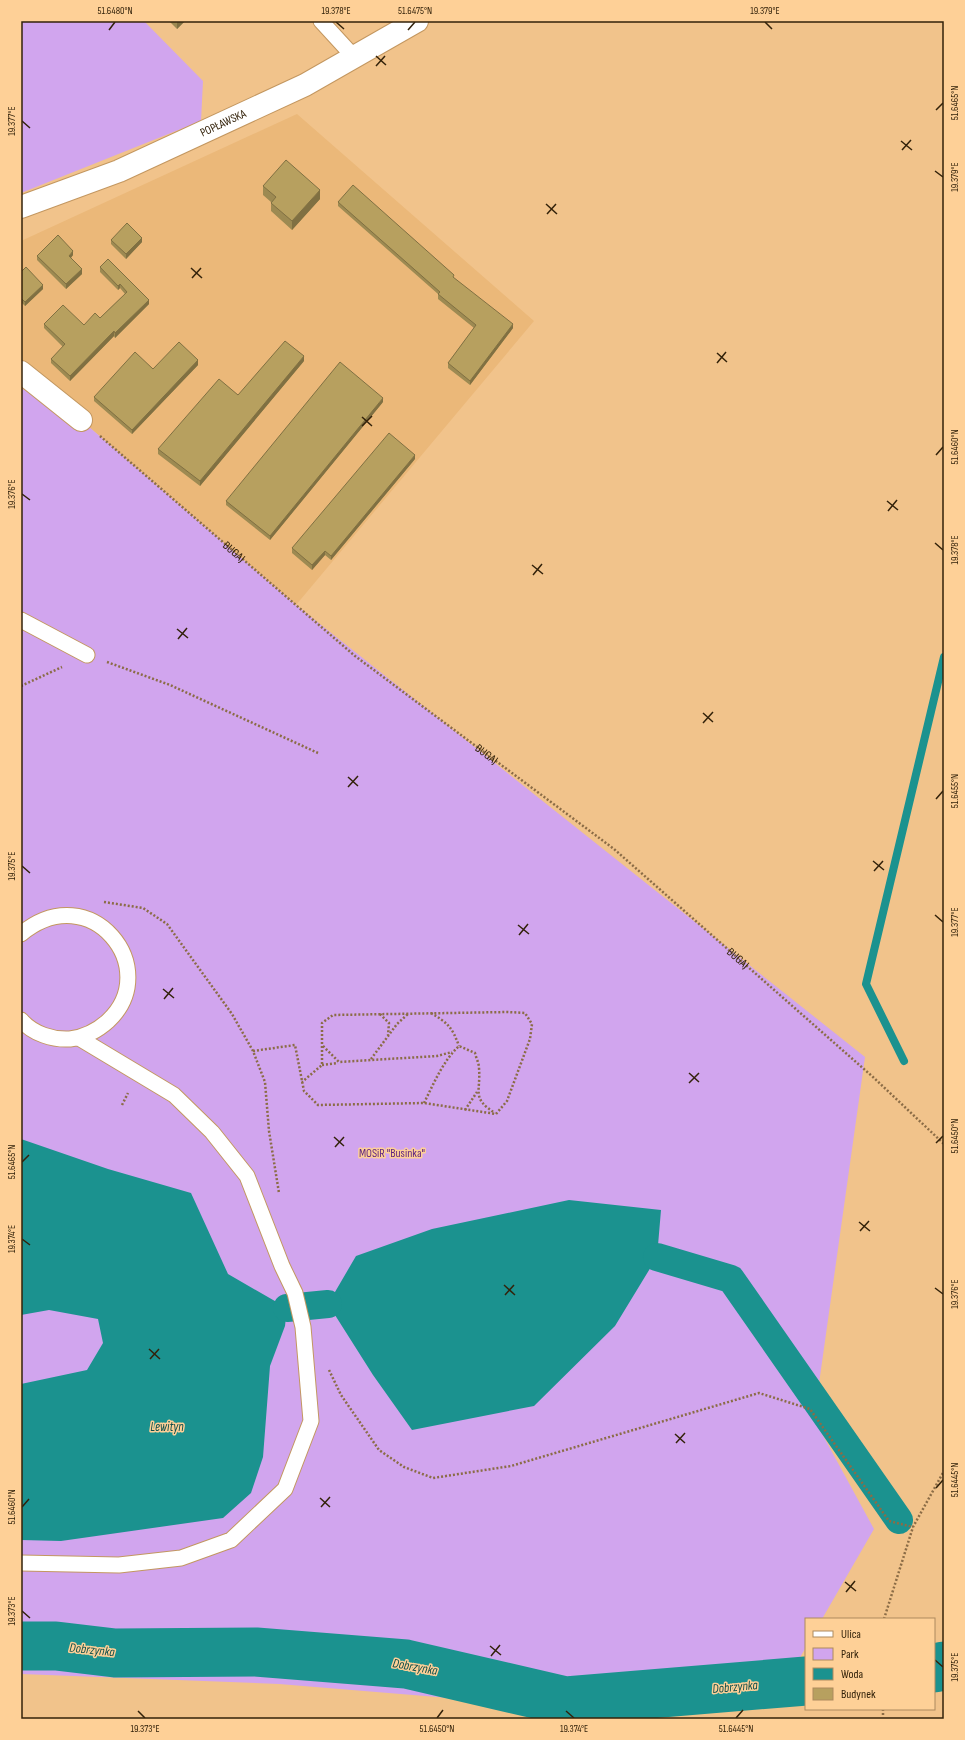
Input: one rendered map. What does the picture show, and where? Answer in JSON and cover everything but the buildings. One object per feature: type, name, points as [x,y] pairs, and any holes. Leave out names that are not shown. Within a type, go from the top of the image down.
[{"type":"street","name":"POPŁAWSKA","points":[[21,207],[119,171],[305,85],[417,21]]},
{"type":"street","points":[[21,372],[81,420]]},
{"type":"lane","points":[[321,21],[354,57]]},
{"type":"lane","points":[[21,620],[87,655]]},
{"type":"lane","points":[[21,919],[73,915],[94,921],[111,934],[123,952],[128,974],[125,995],[115,1014],[99,1029],[79,1038],[60,1039],[41,1034],[21,1020]]},
{"type":"lane","points":[[21,934],[33,924],[51,916]]},
{"type":"lane","points":[[21,1563],[119,1565],[181,1558],[231,1540],[285,1489],[310,1421],[303,1326],[295,1293],[282,1266],[246,1176],[212,1132],[174,1095],[79,1038]]},
{"type":"path","name":"BUGAJ","points":[[81,420],[355,656],[614,849],[873,1077],[944,1144]]},
{"type":"path","points":[[21,686],[87,655],[170,685],[318,753]]},
{"type":"path","points":[[167,924],[232,1014],[253,1051],[265,1082],[269,1131],[279,1195]]},
{"type":"path","points":[[430,1012],[445,1021],[453,1029],[459,1046],[474,1053],[479,1068],[478,1092],[483,1106],[496,1114]]},
{"type":"path","points":[[322,1065],[322,1023],[333,1015],[430,1012],[525,1013],[532,1024],[530,1039],[507,1100],[496,1114]]},
{"type":"path","points":[[370,1060],[388,1036],[409,1013]]},
{"type":"path","points":[[380,1014],[389,1023],[388,1036]]},
{"type":"path","points":[[253,1051],[295,1045],[304,1091],[318,1105],[424,1103],[496,1114]]},
{"type":"path","points":[[322,1045],[339,1062]]},
{"type":"path","points":[[424,1103],[437,1076],[452,1052],[459,1046]]},
{"type":"path","points":[[302,1082],[322,1065],[339,1062],[437,1056],[452,1052]]},
{"type":"path","points":[[466,1110],[478,1092]]},
{"type":"path","points":[[328,1368],[342,1395],[379,1450],[404,1467],[433,1478],[511,1466],[759,1393],[810,1409],[889,1520],[913,1526]]},
{"type":"path","points":[[884,1618],[913,1526],[944,1472]]},
{"type":"path","points":[[883,1710],[883,1715]]},
{"type":"shaded area","points":[[297,114],[534,321],[296,605],[81,420],[21,372],[21,241]]},
{"type":"green space","points":[[21,21],[144,21],[203,81],[201,121],[21,193]]},
{"type":"green space","name":"MOSiR \"Businka\"","points":[[21,388],[81,420],[296,605],[865,1057],[814,1419],[874,1529],[823,1618],[805,1618],[805,1649],[775,1701],[594,1710],[279,1684],[21,1674]]},
{"type":"water","name":"Lewityn","points":[[21,1139],[108,1169],[191,1193],[228,1274],[287,1308],[285,1326],[270,1366],[263,1457],[251,1493],[223,1518],[61,1541],[21,1540],[21,1384],[87,1370],[103,1343],[98,1319],[49,1310],[21,1315]]},
{"type":"water","points":[[569,1200],[661,1210],[657,1257],[615,1326],[534,1406],[412,1430],[373,1375],[328,1304],[356,1256],[432,1229]]},
{"type":"waterway","points":[[904,1061],[866,984],[944,657]]},
{"type":"waterway","points":[[657,1257],[731,1279],[899,1520]]},
{"type":"waterway","points":[[287,1308],[328,1304]]},
{"type":"waterway","name":"Dobrzynka","points":[[21,1646],[56,1646],[115,1653],[256,1652],[406,1664],[566,1701],[805,1681]]},
{"type":"waterway","name":"Dobrzynka","points":[[935,1668],[944,1666]]}]
